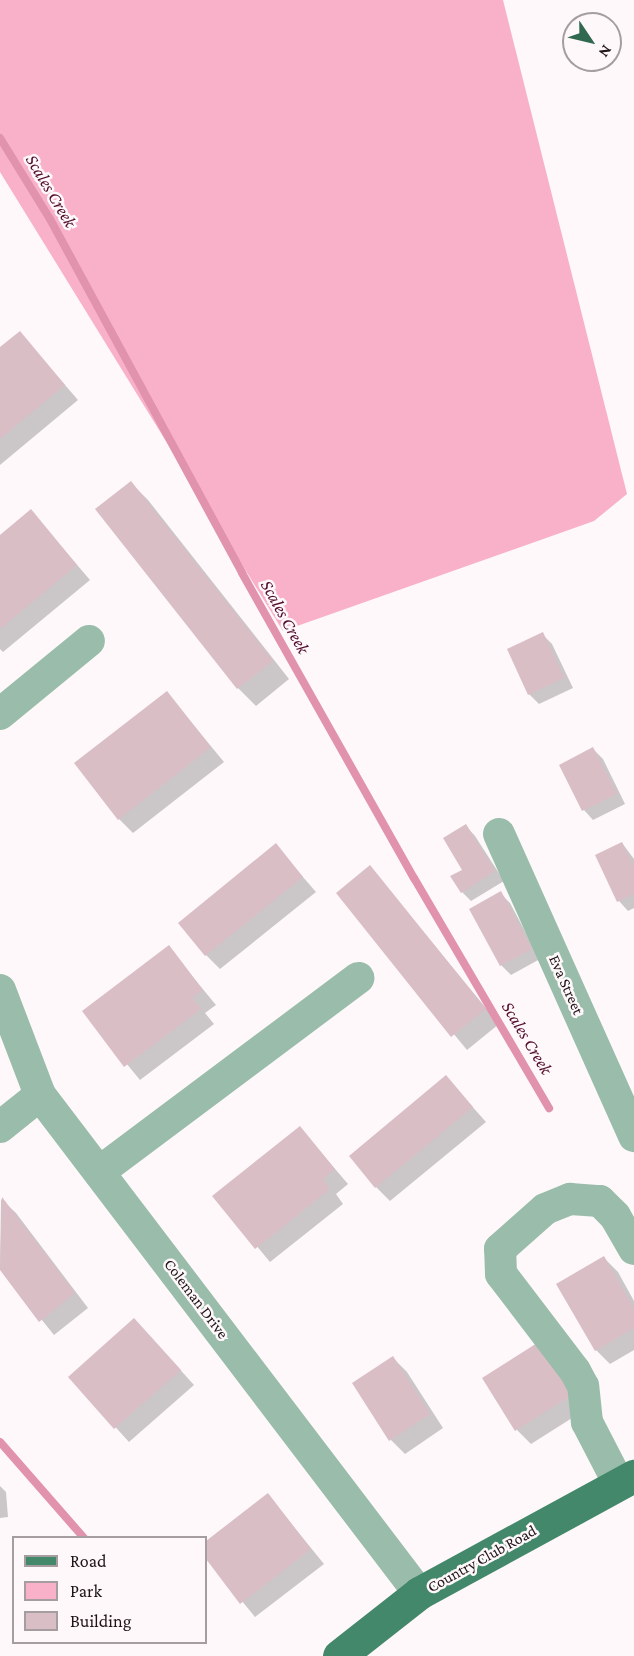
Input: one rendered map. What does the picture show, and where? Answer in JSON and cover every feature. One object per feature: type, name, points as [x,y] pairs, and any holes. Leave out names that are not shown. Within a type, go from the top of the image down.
[{"type":"main road","name":"Country Club Road","points":[[339,1656],[419,1593],[627,1480]]},
{"type":"street","points":[[0,714],[89,641]]},
{"type":"street","name":"Eva Street","points":[[499,834],[634,1136]]},
{"type":"street","points":[[99,1172],[358,978]]},
{"type":"street","name":"Coleman Drive","points":[[0,990],[40,1095],[419,1593]]},
{"type":"street","points":[[0,1127],[40,1095]]},
{"type":"street","points":[[627,1480],[588,1422],[583,1386],[501,1274],[500,1249],[545,1209],[570,1199],[600,1201],[615,1216],[634,1250]]},
{"type":"green space","points":[[0,0],[503,0],[627,494],[594,521],[283,631],[0,172]]},
{"type":"building","points":[[20,331],[65,385],[0,439],[0,347]]},
{"type":"building","points":[[131,481],[273,661],[237,689],[95,509]]},
{"type":"building","points":[[31,509],[77,565],[0,629],[0,535]]},
{"type":"building","points":[[543,632],[564,678],[528,695],[507,649]]},
{"type":"building","points":[[167,691],[211,747],[118,820],[74,763]]},
{"type":"building","points":[[593,747],[617,794],[582,811],[559,765]]},
{"type":"building","points":[[466,824],[495,871],[461,893],[450,876],[462,870],[443,838]]},
{"type":"building","points":[[622,842],[634,867],[634,894],[617,902],[595,855]]},
{"type":"building","points":[[276,843],[303,877],[205,956],[178,923]]},
{"type":"building","points":[[370,865],[486,1009],[451,1037],[336,893]]},
{"type":"building","points":[[501,891],[532,949],[500,966],[469,909]]},
{"type":"building","points":[[169,945],[203,990],[192,998],[201,1009],[124,1067],[82,1011]]},
{"type":"building","points":[[446,1075],[473,1107],[375,1188],[349,1156]]},
{"type":"building","points":[[300,1126],[335,1169],[323,1179],[330,1189],[255,1249],[212,1196]]},
{"type":"building","points":[[2,1197],[75,1293],[39,1322],[0,1270]]},
{"type":"building","points":[[604,1256],[634,1309],[634,1328],[595,1351],[556,1284]]},
{"type":"building","points":[[134,1318],[181,1370],[114,1429],[68,1377]]},
{"type":"building","points":[[545,1338],[578,1391],[515,1431],[482,1378]]},
{"type":"building","points":[[393,1356],[430,1414],[389,1441],[352,1383]]},
{"type":"building","points":[[268,1493],[311,1549],[240,1604],[207,1560],[207,1540]]},
{"type":"waterway","name":"Scales Creek","points":[[0,138],[50,219],[242,573],[414,878],[549,1108]]},
{"type":"waterway","points":[[0,1442],[82,1536]]}]
